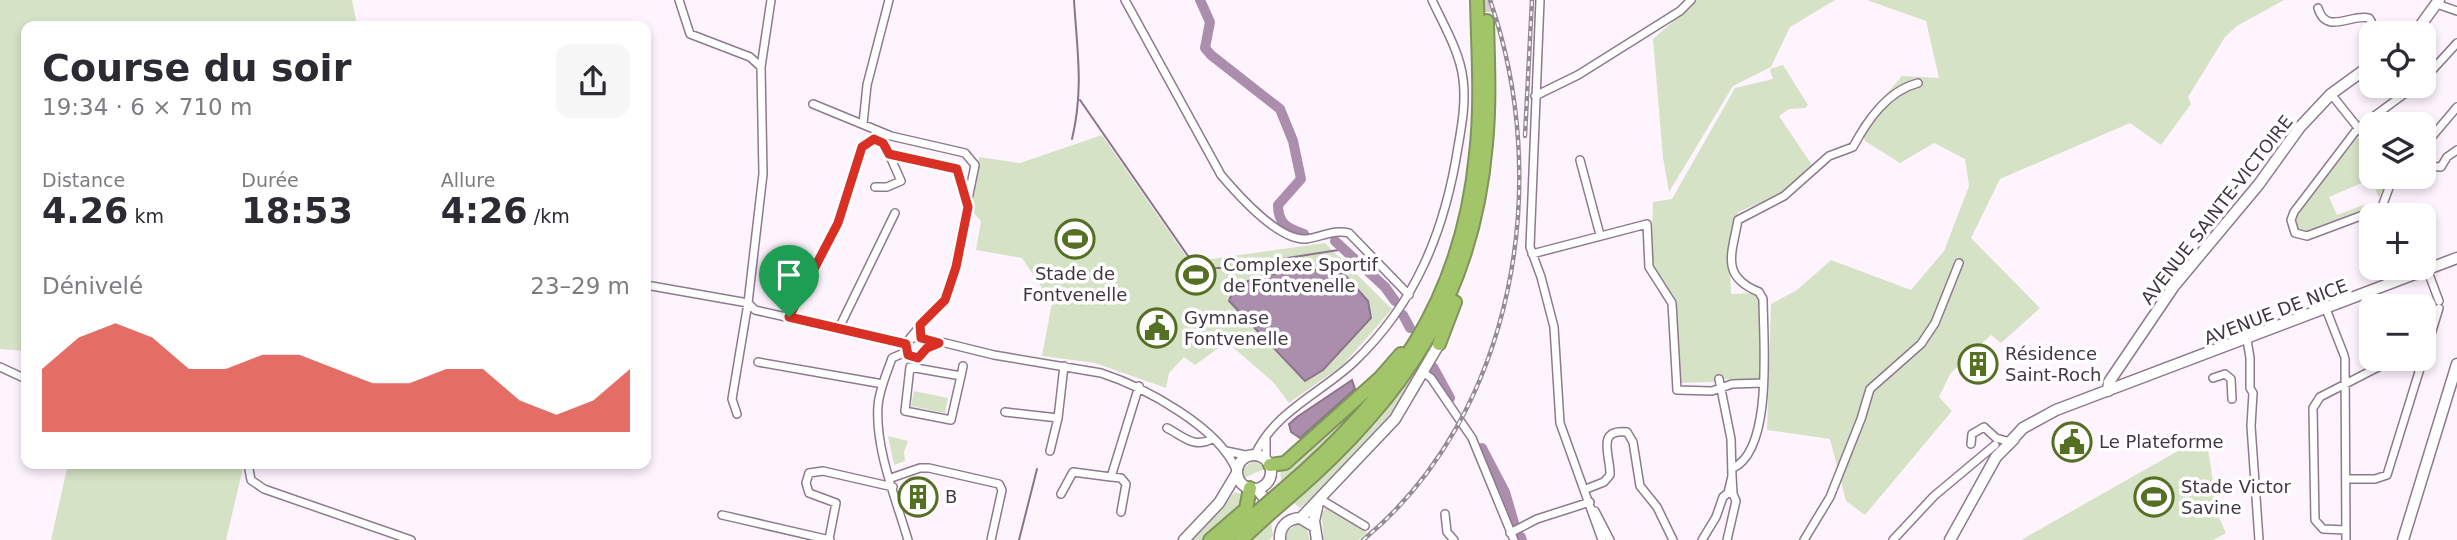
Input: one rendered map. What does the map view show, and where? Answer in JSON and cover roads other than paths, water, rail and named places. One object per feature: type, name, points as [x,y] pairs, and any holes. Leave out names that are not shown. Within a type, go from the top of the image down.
[{"type":"highway","points":[[1241,540],[1280,493],[1335,445],[1372,405],[1411,351],[1428,319],[1459,242],[1474,177],[1479,108],[1477,0]]},
{"type":"highway","points":[[1439,344],[1465,271],[1468,244],[1481,190],[1486,145],[1488,21]]},
{"type":"highway","points":[[1280,493],[1355,438],[1398,387],[1436,326],[1468,244]]},
{"type":"highway","points":[[1268,462],[1285,463],[1380,378],[1428,319]]},
{"type":"highway","points":[[1210,540],[1246,509],[1251,488]]},
{"type":"highway","points":[[1225,540],[1268,509]]},
{"type":"main road","points":[[2426,21],[2442,3]]},
{"type":"main road","name":"AVENUE SAINTE-VICTOIRE","points":[[2108,391],[2109,383],[2174,286],[2259,184],[2300,127],[2331,94],[2359,74]]},
{"type":"main road","name":"AVENUE DE NICE","points":[[2436,266],[2457,258]]},
{"type":"main road","name":"AVENUE DE NICE","points":[[2001,443],[2051,418],[2326,309],[2387,280]]},
{"type":"main road","points":[[1282,528],[1319,500],[1395,419],[1418,384],[1439,344]]},
{"type":"main road","points":[[2403,540],[2422,486],[2457,364]]},
{"type":"main road","name":"AVENUE DE NICE","points":[[2001,443],[2042,416],[2145,379]]},
{"type":"main road","points":[[2444,414],[2457,383]]},
{"type":"main road","points":[[1950,540],[2001,443]]},
{"type":"main road","points":[[1219,503],[1244,459],[1252,455],[1268,462],[1280,493],[1298,518],[1315,527]]},
{"type":"main road","points":[[1237,473],[1282,528],[1280,540]]},
{"type":"main road","points":[[2409,540],[2422,486]]},
{"type":"main road","points":[[1184,540],[1234,490],[1251,488],[1280,493]]},
{"type":"main road","points":[[1317,540],[1315,527],[1319,500]]},
{"type":"street","points":[[679,0],[690,34],[750,57],[761,67]]},
{"type":"street","points":[[737,414],[732,399],[748,303],[762,174],[761,67],[771,0]]},
{"type":"street","points":[[863,124],[873,56],[889,0]]},
{"type":"street","points":[[1125,0],[1221,175],[1233,189],[1269,222],[1291,236],[1307,239],[1336,232],[1349,233],[1409,295]]},
{"type":"street","points":[[1226,451],[1252,455],[1282,416],[1355,361],[1384,329],[1409,295],[1432,252],[1444,216],[1464,112],[1463,75],[1432,0]]},
{"type":"street","points":[[1540,0],[1530,247],[1553,327],[1560,424],[1586,489],[1602,540]]},
{"type":"street","points":[[1535,96],[1583,72],[1680,11],[1691,0]]},
{"type":"street","points":[[2442,3],[2457,11]]},
{"type":"street","points":[[2318,8],[2322,16],[2332,22],[2342,24],[2357,18],[2369,18],[2370,21]]},
{"type":"street","points":[[2436,66],[2457,43]]},
{"type":"street","points":[[1732,472],[1760,428],[1763,383],[1763,299],[1759,292],[1745,286],[1732,273],[1731,259],[1738,220],[1784,196],[1829,156],[1853,147],[1865,125],[1894,93],[1918,83]]},
{"type":"street","points":[[2331,94],[2358,128]]},
{"type":"street","points":[[2359,219],[2307,236],[2292,231],[2291,220],[2294,212],[2358,128],[2398,98]]},
{"type":"street","points":[[813,104],[891,136],[965,153],[973,159],[975,165],[949,292],[920,325],[907,345],[892,358],[883,384],[878,417],[908,540]]},
{"type":"street","points":[[2436,132],[2457,107]]},
{"type":"street","points":[[789,317],[838,223],[862,147],[870,140],[878,140],[889,154],[901,181],[887,187],[875,187]]},
{"type":"street","points":[[2436,167],[2441,167],[2447,157],[2457,150]]},
{"type":"street","points":[[889,154],[957,169],[968,207]]},
{"type":"street","points":[[1580,160],[1600,235]]},
{"type":"street","points":[[839,328],[895,213]]},
{"type":"street","points":[[1532,254],[1647,224],[1649,267],[1672,303],[1677,390],[1721,389],[1732,384],[1763,383]]},
{"type":"street","points":[[1804,540],[1830,497],[1861,419],[1870,388],[1921,344],[1935,323],[1959,263]]},
{"type":"street","points":[[651,286],[748,303],[755,310],[907,345],[939,343],[1101,373],[1139,386],[1172,406],[1226,451],[1237,473]]},
{"type":"street","points":[[2436,296],[2439,304],[2436,313]]},
{"type":"street","points":[[2326,309],[2344,357],[2346,540]]},
{"type":"street","points":[[907,345],[918,358],[924,342],[920,325]]},
{"type":"street","points":[[2247,340],[2253,393],[2254,492],[2259,540]]},
{"type":"street","points":[[758,362],[883,384]]},
{"type":"street","points":[[961,376],[910,368],[905,411],[951,420],[961,376],[963,366]]},
{"type":"street","points":[[1050,452],[1058,418],[1064,366]]},
{"type":"street","points":[[0,367],[21,377]]},
{"type":"street","points":[[2346,530],[2323,529],[2315,520],[2313,408],[2320,397],[2371,371]]},
{"type":"street","points":[[2347,479],[2375,479],[2387,475],[2419,371]]},
{"type":"street","points":[[1424,373],[1472,438],[1498,494],[1513,535],[1525,525],[1591,505]]},
{"type":"street","points":[[2213,378],[2225,374],[2231,379],[2232,399]]},
{"type":"street","points":[[2231,379],[2249,375]]},
{"type":"street","points":[[1719,379],[1731,439],[1730,494],[1736,501],[1730,516],[1727,540]]},
{"type":"street","points":[[1418,384],[1436,386]]},
{"type":"street","points":[[1111,477],[1139,386]]},
{"type":"street","points":[[1005,412],[1058,418]]},
{"type":"street","points":[[1167,428],[1193,443],[1200,444],[1212,439]]},
{"type":"street","points":[[1893,540],[1934,496],[2001,443],[1989,430],[1979,428],[1972,434],[1971,444]]},
{"type":"street","points":[[1586,489],[1604,482],[1610,475],[1605,449],[1608,437],[1614,433],[1627,432],[1633,442],[1640,486],[1657,507],[1673,540]]},
{"type":"street","points":[[1267,435],[1268,462]]},
{"type":"street","points":[[891,478],[920,468],[929,468],[999,484],[1002,490],[991,540]]},
{"type":"street","points":[[249,469],[251,480],[264,489],[411,540]]},
{"type":"street","points":[[722,515],[830,540],[836,503],[813,496],[806,483],[809,473],[823,471],[893,487]]},
{"type":"street","points":[[1061,494],[1073,472],[1121,478],[1126,484],[1121,512]]},
{"type":"street","points":[[1702,540],[1717,517],[1723,497],[1730,494]]},
{"type":"street","points":[[1319,500],[1365,526]]},
{"type":"street","points":[[1591,505],[1611,540]]},
{"type":"street","points":[[1445,514],[1447,532],[1454,540]]},
{"type":"waterway","points":[[1072,139],[1079,86],[1074,0]]},
{"type":"waterway","points":[[1200,0],[1210,22],[1205,48],[1280,109],[1293,141],[1301,179],[1278,205],[1278,211],[1285,224],[1304,234]]},
{"type":"waterway","points":[[1080,100],[1188,256],[1210,268],[1223,268],[1345,249]]},
{"type":"waterway","points":[[1335,241],[1385,287],[1395,301]]},
{"type":"waterway","points":[[1403,315],[1410,328]]},
{"type":"waterway","points":[[1433,367],[1450,398]]},
{"type":"waterway","points":[[1482,448],[1505,492],[1514,523]]},
{"type":"waterway","points":[[1019,540],[1037,469]]},
{"type":"tunnel","points":[[1487,0],[1487,21]]},
{"type":"railway","points":[[1363,540],[1415,488],[1456,428],[1487,361],[1508,291],[1518,217],[1518,143],[1509,70],[1490,0]]},
{"type":"railway","points":[[1525,136],[1532,0]]},
{"type":"place","name":"Stade de Fontvenelle","points":[[1075,239]]},
{"type":"place","name":"Complexe Sportif de Fontvenelle","points":[[1196,275]]},
{"type":"place","name":"Gymnase Fontvenelle","points":[[1157,328]]},
{"type":"place","name":"Résidence Saint-Roch","points":[[1978,364]]},
{"type":"place","name":"Le Plateforme","points":[[2072,442]]},
{"type":"place","name":"B","points":[[918,497]]},
{"type":"place","name":"Stade Victor Savine","points":[[2154,497]]}]
